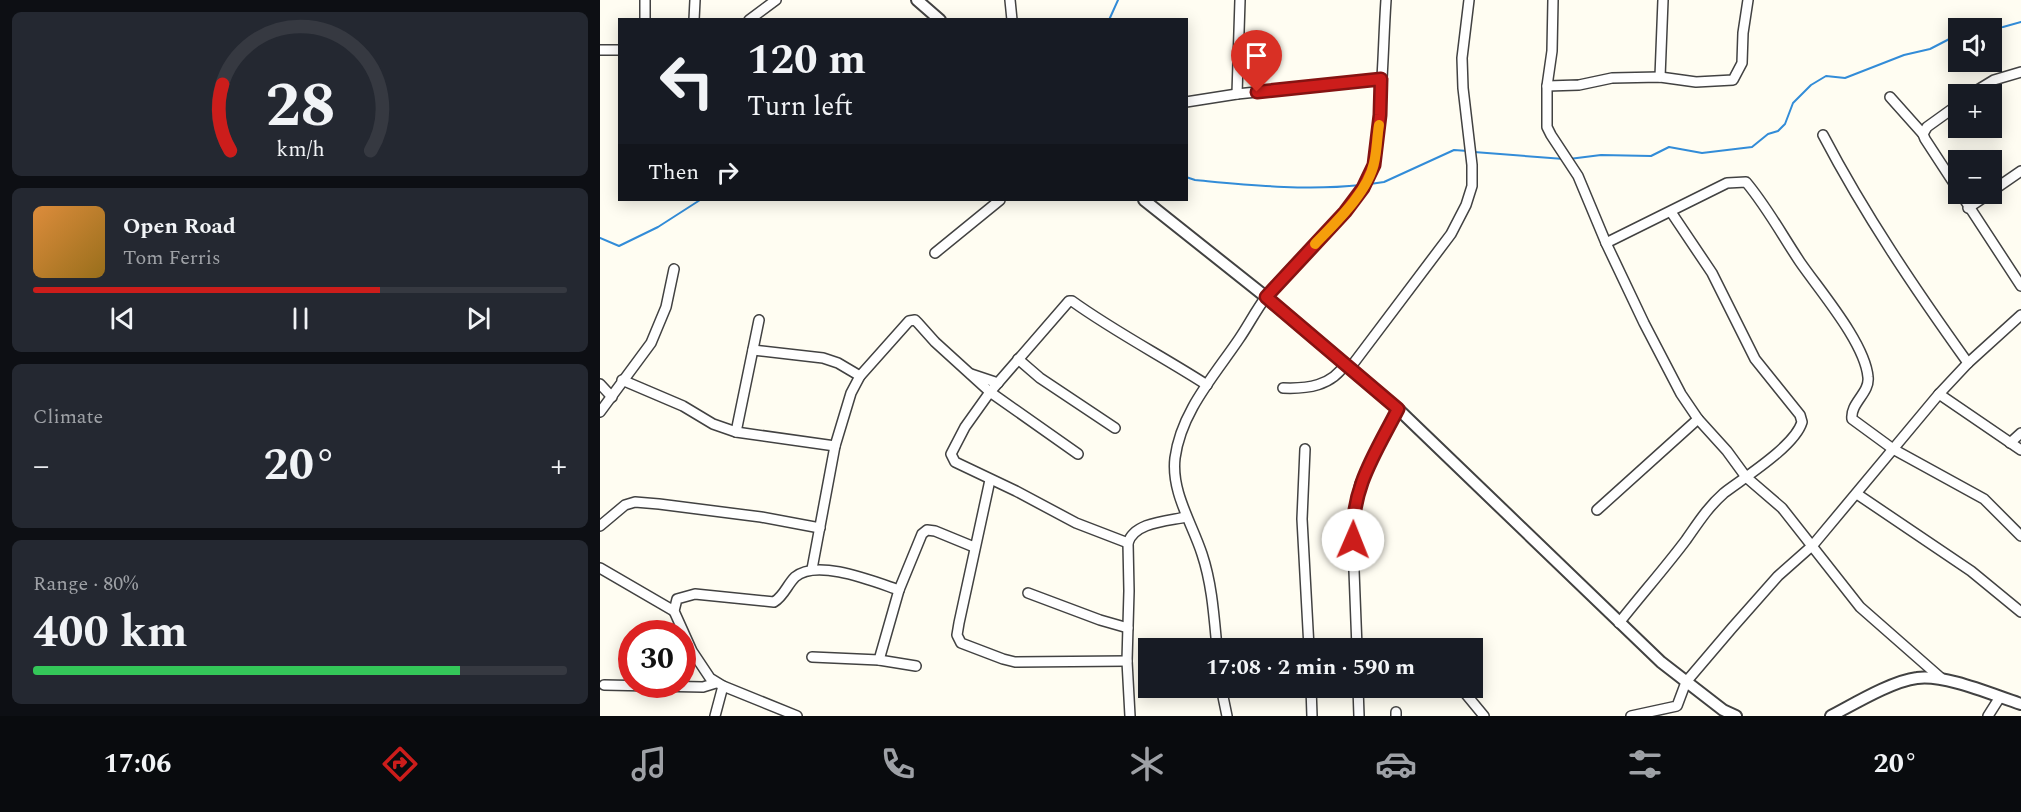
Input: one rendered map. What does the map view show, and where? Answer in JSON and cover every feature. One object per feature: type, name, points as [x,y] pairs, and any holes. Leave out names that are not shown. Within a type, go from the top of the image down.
[{"type":"street","points":[[645,0],[645,18]]},
{"type":"street","points":[[694,18],[695,0]]},
{"type":"street","points":[[752,18],[776,0]]},
{"type":"street","points":[[917,0],[938,18]]},
{"type":"street","points":[[1010,0],[1012,18]]},
{"type":"street","points":[[1237,94],[1240,0]]},
{"type":"street","points":[[1216,638],[1209,578],[1201,551],[1186,517],[1178,483],[1175,462],[1180,435],[1190,412],[1207,384],[1266,297],[1345,212],[1367,180],[1374,165],[1380,115],[1386,0]]},
{"type":"street","points":[[1283,388],[1301,389],[1317,386],[1348,366],[1451,234],[1466,205],[1472,186],[1472,165],[1462,58],[1469,0]]},
{"type":"street","points":[[1553,0],[1552,51],[1547,86],[1547,126],[1578,176],[1606,243],[1681,394],[1698,419],[1727,451],[1746,477],[1782,508],[1860,607],[1942,679]]},
{"type":"street","points":[[1660,77],[1663,0]]},
{"type":"street","points":[[1547,86],[1579,85],[1612,78],[1660,77],[1696,82],[1733,80],[1742,63],[1743,33],[1748,0]]},
{"type":"street","points":[[600,50],[618,50]]},
{"type":"street","points":[[1987,84],[2021,72]]},
{"type":"street","points":[[1188,102],[1237,94],[1381,79]]},
{"type":"street","points":[[1890,97],[1923,134],[1930,150],[2021,286]]},
{"type":"street","points":[[1923,134],[1927,127],[1948,112]]},
{"type":"street","points":[[1823,135],[1847,181],[1881,236],[1968,363]]},
{"type":"street","points":[[2002,184],[2021,171]]},
{"type":"street","points":[[1606,243],[1727,183],[1746,182],[1761,200],[1860,351],[1869,380],[1853,410],[1852,418],[1893,449],[1984,500],[2021,536]]},
{"type":"street","points":[[935,253],[999,201]]},
{"type":"street","points":[[1145,201],[1266,297],[1398,409],[1647,650],[1723,710],[1737,716]]},
{"type":"street","points":[[1968,208],[1974,204]]},
{"type":"street","points":[[1619,622],[1686,540],[1701,517],[1723,495],[1796,434],[1802,422],[1800,416],[1755,359],[1712,273],[1671,212]]},
{"type":"street","points":[[600,412],[651,343],[659,327],[674,269]]},
{"type":"street","points":[[1128,543],[1076,523],[990,480],[955,462],[951,454],[965,427],[990,392],[1069,300],[1112,329],[1207,384]]},
{"type":"street","points":[[1681,716],[1677,706],[1686,682],[1778,576],[1813,545],[1939,394],[1968,363],[2021,315]]},
{"type":"street","points":[[736,432],[759,320]]},
{"type":"street","points":[[812,569],[835,446],[851,393],[860,376],[912,320],[918,323],[990,392],[1078,454]]},
{"type":"street","points":[[753,350],[823,358],[838,363],[860,376]]},
{"type":"street","points":[[1018,359],[1040,378],[1115,428]]},
{"type":"street","points":[[969,373],[998,383]]},
{"type":"street","points":[[622,380],[682,406],[713,424],[736,432],[835,446]]},
{"type":"street","points":[[600,384],[612,397]]},
{"type":"street","points":[[1939,394],[2021,450]]},
{"type":"street","points":[[1357,638],[1352,519],[1360,484],[1398,409]]},
{"type":"street","points":[[1598,510],[1698,419]]},
{"type":"street","points":[[2010,443],[2021,433]]},
{"type":"street","points":[[1305,450],[1302,519],[1308,638]]},
{"type":"street","points":[[990,480],[957,635],[961,643],[1015,662],[1127,661]]},
{"type":"street","points":[[1857,494],[1971,571],[2021,612]]},
{"type":"street","points":[[600,526],[625,505],[635,502],[761,517],[820,528]]},
{"type":"street","points":[[1130,716],[1127,661],[1128,543],[1130,536],[1140,529],[1186,517]]},
{"type":"street","points":[[879,660],[899,590],[922,534],[927,530],[935,531],[974,547]]},
{"type":"street","points":[[600,568],[674,611],[692,651],[705,672],[720,685],[797,716]]},
{"type":"street","points":[[674,611],[677,599],[695,594],[774,602],[782,596],[795,578],[812,569],[858,576],[899,590]]},
{"type":"street","points":[[1028,593],[1128,628]]},
{"type":"street","points":[[812,657],[879,660],[916,666]]},
{"type":"street","points":[[1832,716],[1909,680],[1928,678],[1942,679],[2021,704]]},
{"type":"street","points":[[604,685],[703,687],[720,685]]},
{"type":"street","points":[[715,716],[720,685]]},
{"type":"street","points":[[1988,716],[2000,697]]},
{"type":"street","points":[[1223,698],[1227,716]]},
{"type":"street","points":[[1311,698],[1312,716]]},
{"type":"street","points":[[1358,698],[1359,716]]},
{"type":"street","points":[[1469,698],[1484,716]]},
{"type":"street","points":[[1631,716],[1677,706]]},
{"type":"waterway","points":[[1110,18],[1118,0]]},
{"type":"waterway","points":[[2002,27],[2021,22]]},
{"type":"waterway","points":[[1569,159],[1601,155],[1651,156],[1669,147],[1702,153],[1752,147],[1768,134],[1778,131],[1785,124],[1793,103],[1811,85],[1826,76],[1845,78],[1904,55],[1930,49],[1948,40]]},
{"type":"waterway","points":[[1370,184],[1384,182],[1454,150],[1468,151]]},
{"type":"waterway","points":[[1474,152],[1564,159]]},
{"type":"waterway","points":[[1188,178],[1278,187],[1361,185]]},
{"type":"waterway","points":[[600,238],[619,246],[658,227],[698,201]]},
{"type":"slow traffic","points":[[1315,244],[1345,212],[1363,188],[1374,165],[1379,125]]},
{"type":"route","points":[[1257,92],[1381,79],[1380,115],[1374,165],[1363,188],[1345,212],[1266,297],[1398,409],[1360,484],[1352,519],[1353,540]]}]
